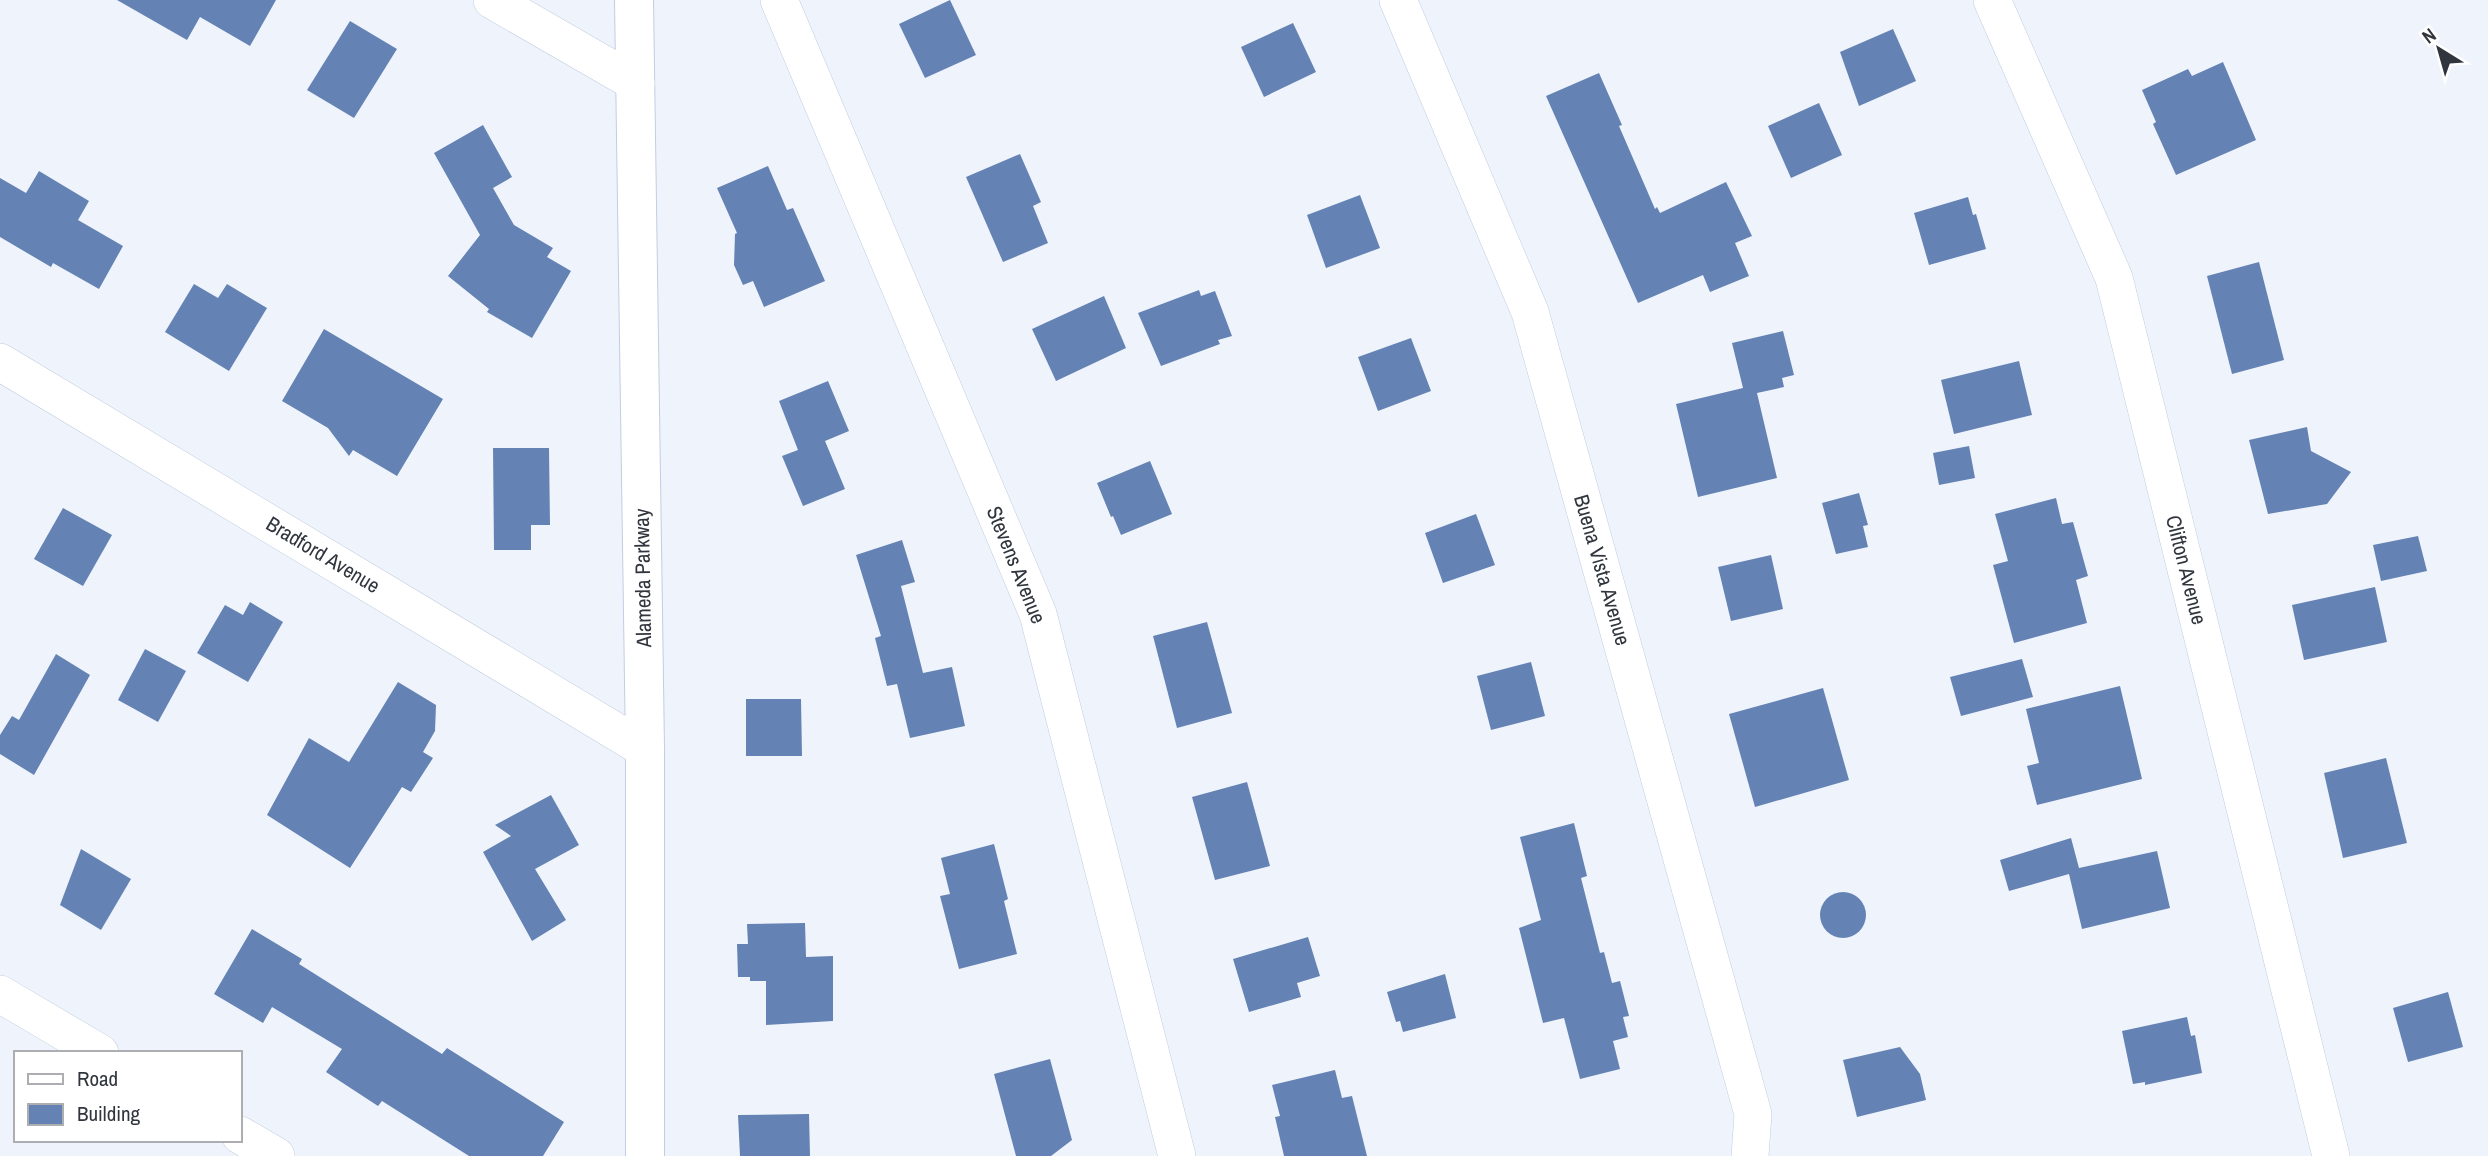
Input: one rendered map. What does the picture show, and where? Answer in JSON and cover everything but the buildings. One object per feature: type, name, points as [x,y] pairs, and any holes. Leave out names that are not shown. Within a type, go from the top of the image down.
[{"type":"street","points":[[492,0],[636,83]]},
{"type":"street","name":"Alameda Parkway","points":[[634,0],[645,749],[645,1156]]},
{"type":"street","name":"Stevens Avenue","points":[[779,0],[1038,614],[1177,1156]]},
{"type":"street","name":"Buena Vista Avenue","points":[[1398,0],[1530,312],[1753,1114],[1750,1156]]},
{"type":"street","name":"Clifton Avenue","points":[[1992,0],[2114,278],[2331,1156]]},
{"type":"street","name":"Bradford Avenue","points":[[0,362],[645,749]]},
{"type":"street","points":[[0,994],[97,1051]]},
{"type":"street","points":[[242,1136],[276,1156]]}]
